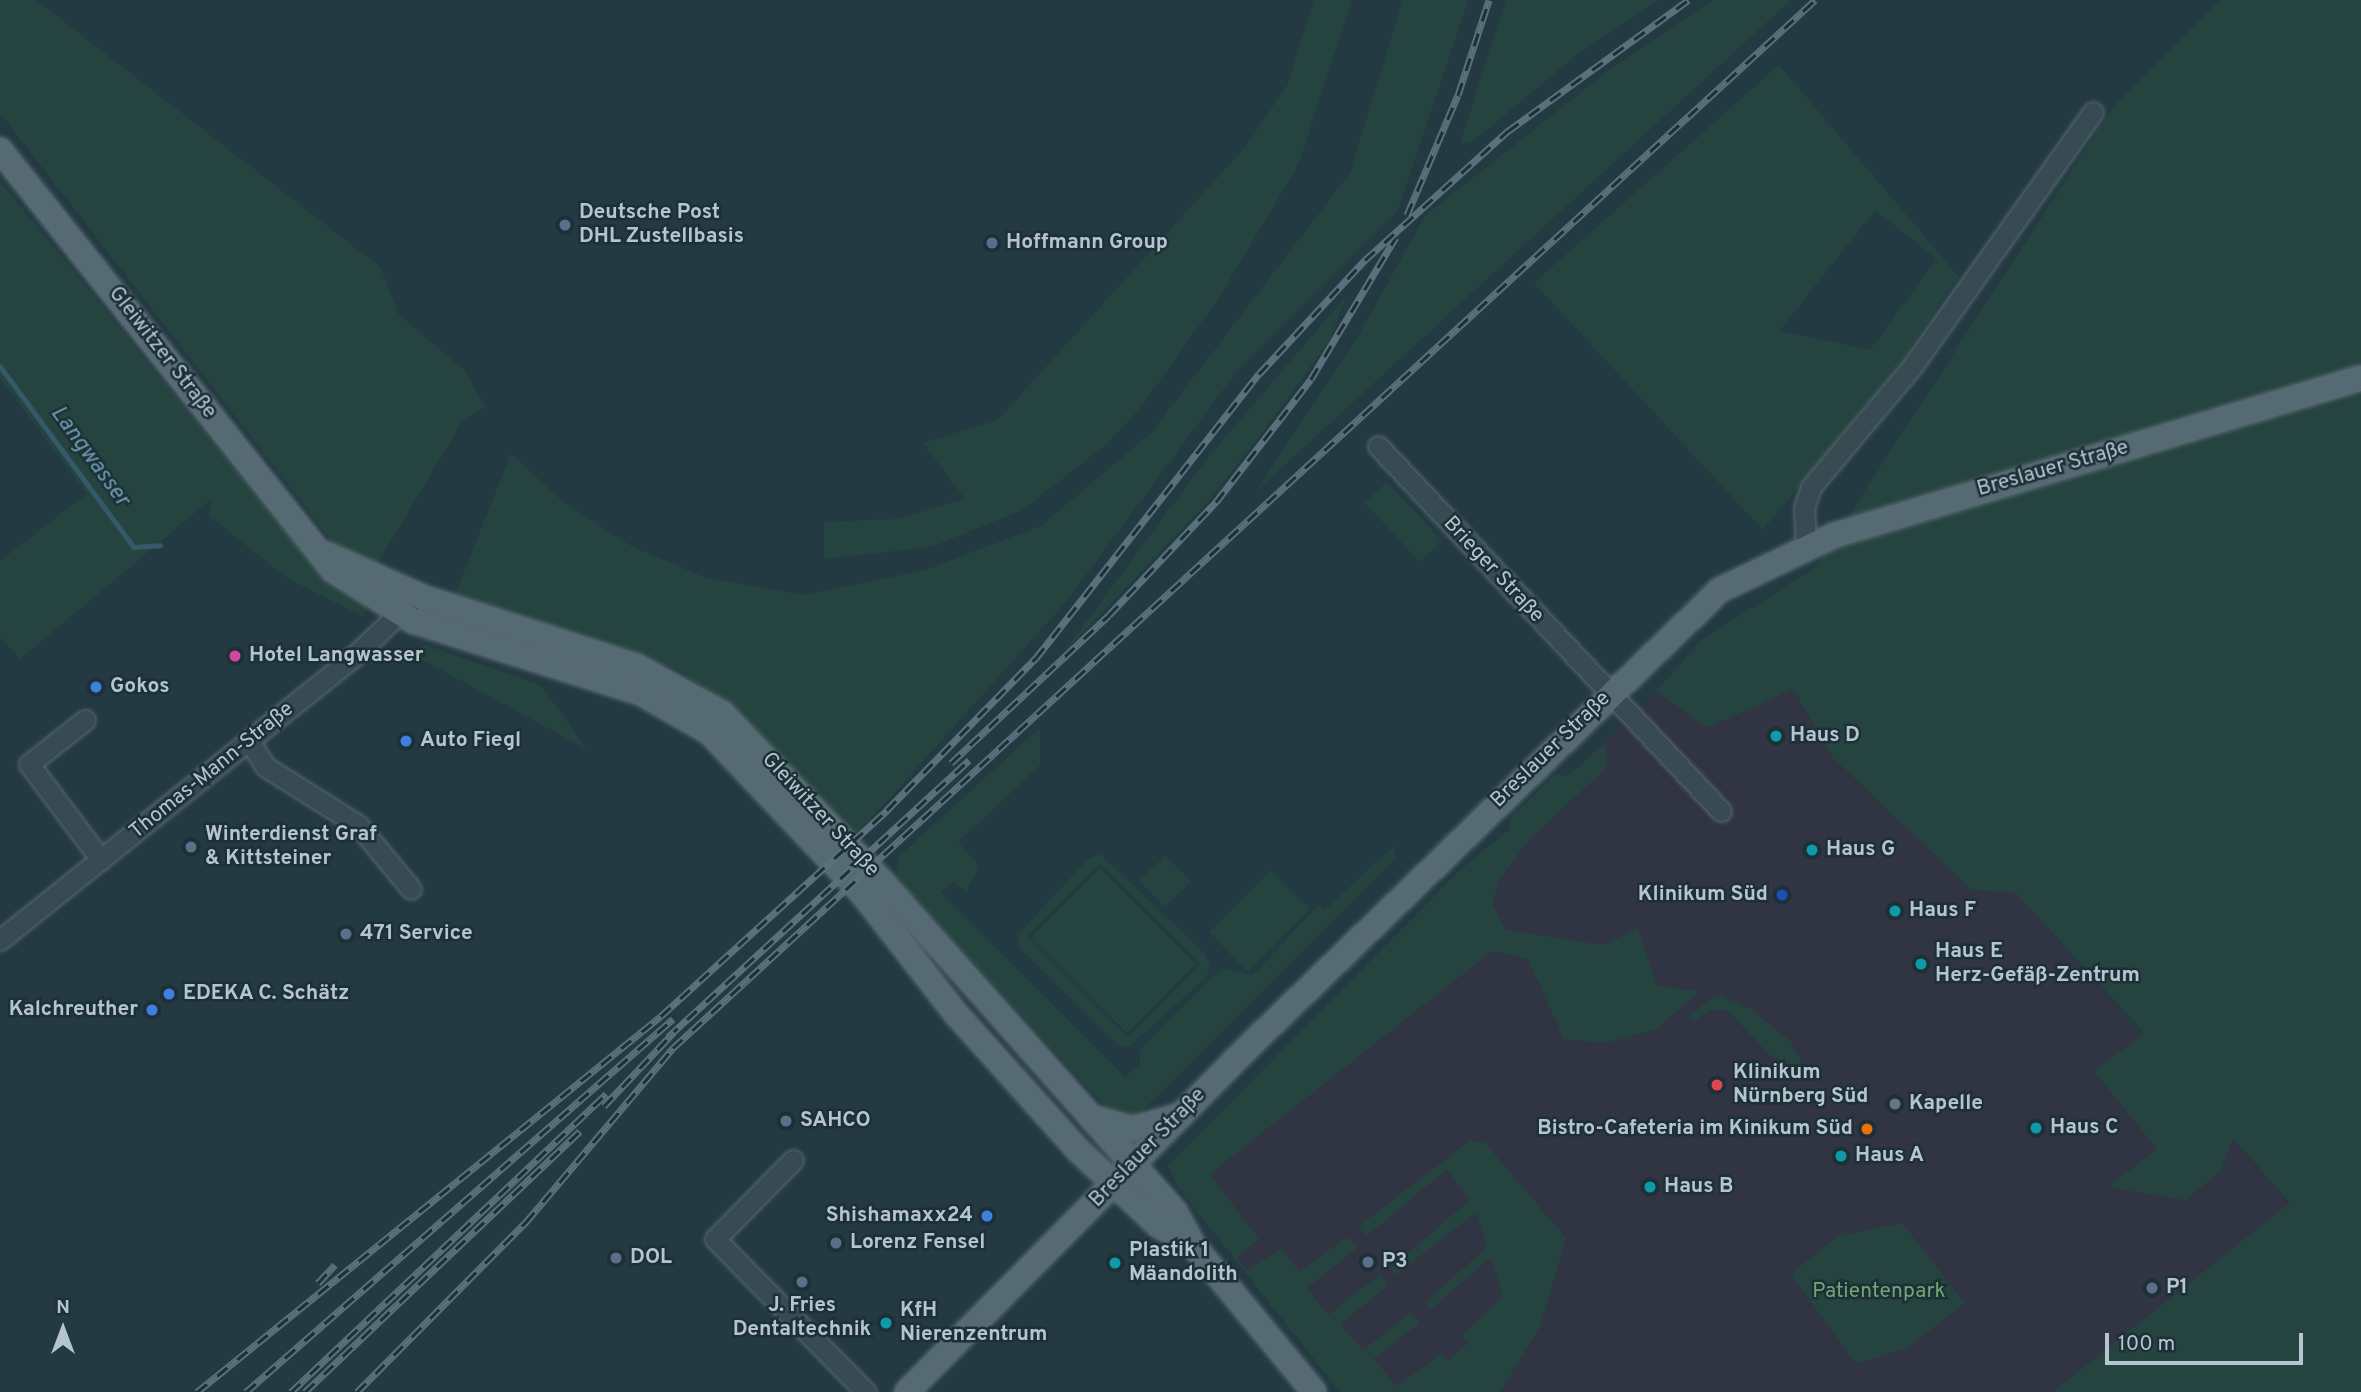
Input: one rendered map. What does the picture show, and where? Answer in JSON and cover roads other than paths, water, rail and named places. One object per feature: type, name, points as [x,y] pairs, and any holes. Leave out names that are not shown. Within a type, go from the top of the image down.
[{"type":"main road","name":"Gleiwitzer Straße","points":[[0,150],[326,554],[340,576],[401,615],[641,693],[709,732],[848,878],[957,1015],[1114,1185],[1157,1226],[1193,1245]]},
{"type":"main road","name":"Breslauer Straße","points":[[907,1392],[1133,1167],[1178,1116],[1709,598],[1807,545],[2361,378]]},
{"type":"main road","name":"Gleiwitzer Straße","points":[[326,554],[415,594],[636,666],[722,713],[859,857],[1175,1212],[1193,1245],[1314,1392]]},
{"type":"main road","points":[[1087,1116],[1127,1129],[1178,1116]]},
{"type":"street","points":[[1807,545],[1804,508],[1811,487],[1911,368],[2093,112]]},
{"type":"street","name":"Brieger Straße","points":[[1378,446],[1721,811]]},
{"type":"street","name":"Thomas-Mann-Straße","points":[[0,940],[249,741],[401,615],[415,594]]},
{"type":"street","points":[[85,720],[29,764],[101,860]]},
{"type":"street","points":[[249,741],[265,767],[358,825],[411,889]]},
{"type":"street","points":[[793,1160],[715,1239],[866,1392]]},
{"type":"waterway","name":"Langwasser","points":[[0,366],[134,547],[160,545]]},
{"type":"railway","points":[[1407,215],[1458,95],[1489,0]]},
{"type":"railway","points":[[197,1392],[661,1016],[887,810],[1036,658],[1259,374],[1365,260],[1508,131],[1688,0]]},
{"type":"railway","points":[[357,1392],[526,1222],[673,1048],[1815,0]]},
{"type":"railway","points":[[951,763],[1109,615],[1216,502],[1311,379],[1396,237]]},
{"type":"railway","points":[[668,1037],[969,760]]},
{"type":"railway","points":[[246,1392],[673,1019]]},
{"type":"railway","points":[[604,1106],[674,1032]]},
{"type":"railway","points":[[291,1392],[606,1094]]},
{"type":"railway","points":[[305,1392],[580,1131]]},
{"type":"railway","points":[[318,1283],[335,1265]]},
{"type":"place","name":"Deutsche Post DHL Zustellbasis","points":[[565,225]]},
{"type":"place","name":"Hoffmann Group","points":[[992,243]]},
{"type":"place","name":"Hotel Langwasser","points":[[235,656]]},
{"type":"place","name":"Gokos","points":[[96,687]]},
{"type":"place","name":"Haus D","points":[[1776,736]]},
{"type":"place","name":"Auto Fiegl","points":[[406,741]]},
{"type":"place","name":"Winterdienst Graf & Kittsteiner","points":[[191,847]]},
{"type":"place","name":"Haus G","points":[[1812,850]]},
{"type":"place","name":"Klinikum Süd","points":[[1782,895]]},
{"type":"place","name":"Haus F","points":[[1895,911]]},
{"type":"place","name":"471 Service","points":[[346,934]]},
{"type":"place","name":"Haus E Herz-Gefäß-Zentrum","points":[[1921,964]]},
{"type":"place","name":"EDEKA C. Schätz","points":[[169,994]]},
{"type":"place","name":"Kalchreuther","points":[[152,1010]]},
{"type":"place","name":"Klinikum Nürnberg Süd","points":[[1717,1085]]},
{"type":"place","name":"Kapelle","points":[[1895,1104]]},
{"type":"place","name":"SAHCO","points":[[786,1121]]},
{"type":"place","name":"Haus C","points":[[2036,1128]]},
{"type":"place","name":"Bistro-Cafeteria im Kinikum Süd","points":[[1867,1129]]},
{"type":"place","name":"Haus A","points":[[1841,1156]]},
{"type":"place","name":"Haus B","points":[[1650,1187]]},
{"type":"place","name":"Shishamaxx24","points":[[987,1216]]},
{"type":"place","name":"Lorenz Fensel","points":[[836,1243]]},
{"type":"place","name":"DOL","points":[[616,1258]]},
{"type":"place","name":"P3","points":[[1368,1262]]},
{"type":"place","name":"Plastik 1 Mäandolith","points":[[1115,1263]]},
{"type":"place","name":"J. Fries Dentaltechnik","points":[[802,1282]]},
{"type":"place","name":"P1","points":[[2152,1288]]},
{"type":"place","name":"KfH Nierenzentrum","points":[[886,1323]]},
{"type":"park label","name":"Patientenpark","points":[[1879,1292]]}]
